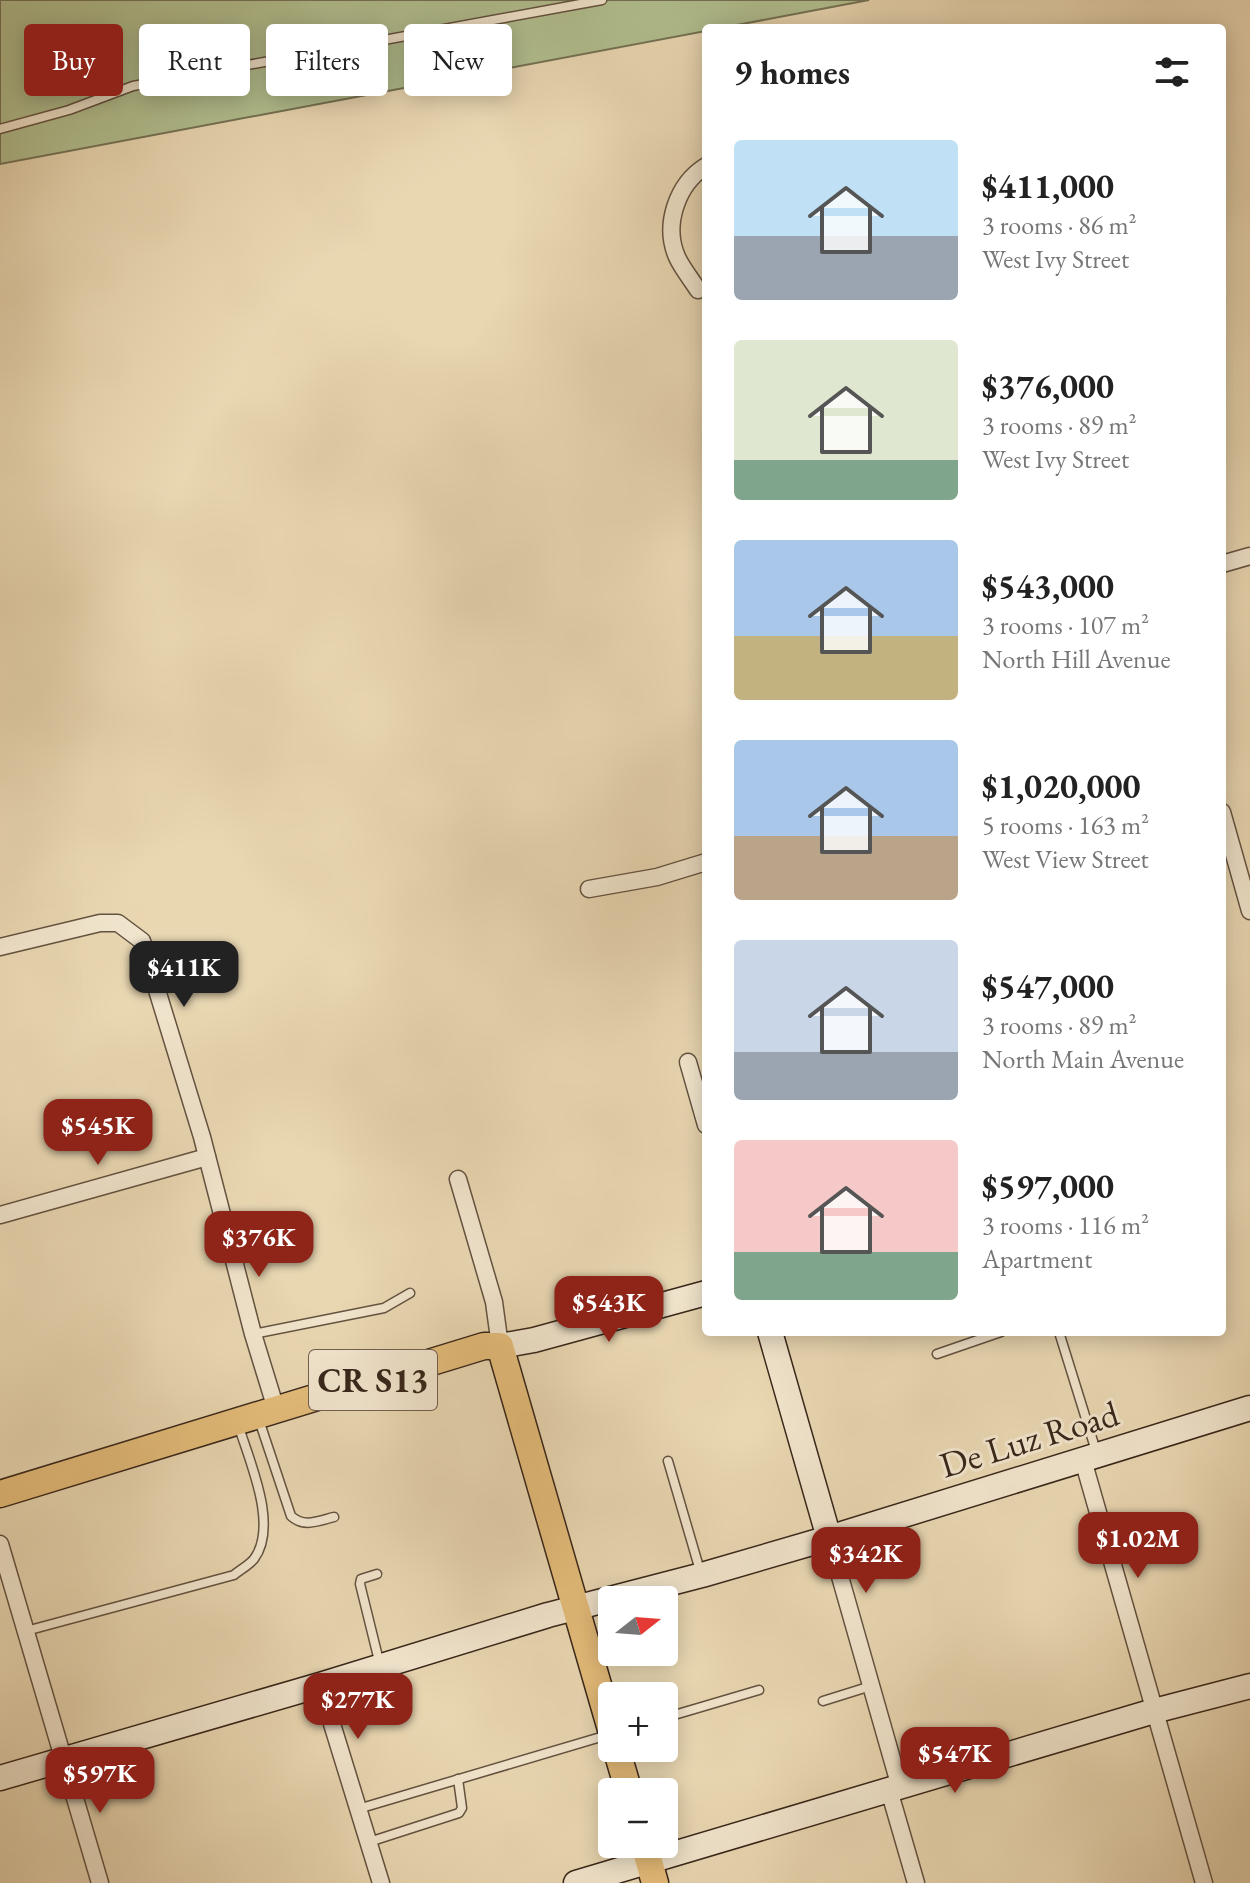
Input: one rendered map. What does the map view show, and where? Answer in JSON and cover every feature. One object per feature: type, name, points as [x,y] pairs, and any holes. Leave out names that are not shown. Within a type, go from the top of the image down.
[{"type":"main road","name":"CR S13","points":[[0,1494],[484,1346],[500,1346]]},
{"type":"main road","points":[[500,1346],[598,1686]]},
{"type":"street","points":[[698,290],[677,256],[671,233],[675,204],[702,170]]},
{"type":"street","points":[[1226,563],[1250,556]]},
{"type":"street","points":[[1226,824],[1250,911]]},
{"type":"street","points":[[589,889],[657,877],[702,863]]},
{"type":"street","points":[[0,947],[100,923],[118,923],[142,941],[207,1157],[253,1334],[257,1415]]},
{"type":"street","points":[[688,1062],[702,1111]]},
{"type":"street","points":[[0,1215],[207,1157]]},
{"type":"street","points":[[458,1179],[494,1302],[500,1346],[534,1340],[702,1294]]},
{"type":"street","points":[[771,1336],[871,1686],[916,1883]]},
{"type":"street","name":"De Luz Road","points":[[0,1778],[575,1607],[702,1575],[829,1538],[1250,1408]]},
{"type":"street","points":[[1090,1458],[1154,1711],[1204,1883]]},
{"type":"street","points":[[0,1544],[100,1883]]},
{"type":"street","points":[[320,1685],[381,1883]]},
{"type":"street","points":[[576,1883],[1154,1711],[1250,1686]]},
{"type":"lane","points":[[0,129],[69,110],[133,86],[602,0]]},
{"type":"lane","points":[[253,1334],[384,1308],[410,1293]]},
{"type":"lane","points":[[937,1354],[989,1336]]},
{"type":"lane","points":[[1060,1336],[1090,1458]]},
{"type":"lane","points":[[257,1415],[291,1516],[301,1523],[334,1517]]},
{"type":"lane","points":[[25,1631],[234,1575],[253,1560],[262,1542],[266,1519],[257,1415]]},
{"type":"lane","points":[[668,1461],[702,1575]]},
{"type":"lane","points":[[377,1574],[361,1579],[360,1584],[380,1666]]},
{"type":"lane","points":[[823,1701],[871,1686]]},
{"type":"lane","points":[[678,1714],[759,1690]]},
{"type":"lane","points":[[358,1809],[598,1738]]},
{"type":"lane","points":[[368,1842],[459,1813],[462,1808],[458,1779]]},
{"type":"green space","points":[[0,0],[869,0],[742,24],[702,24],[702,32],[512,68],[512,24],[404,24],[404,88],[388,91],[388,24],[266,24],[266,96],[361,96],[0,164]]}]
